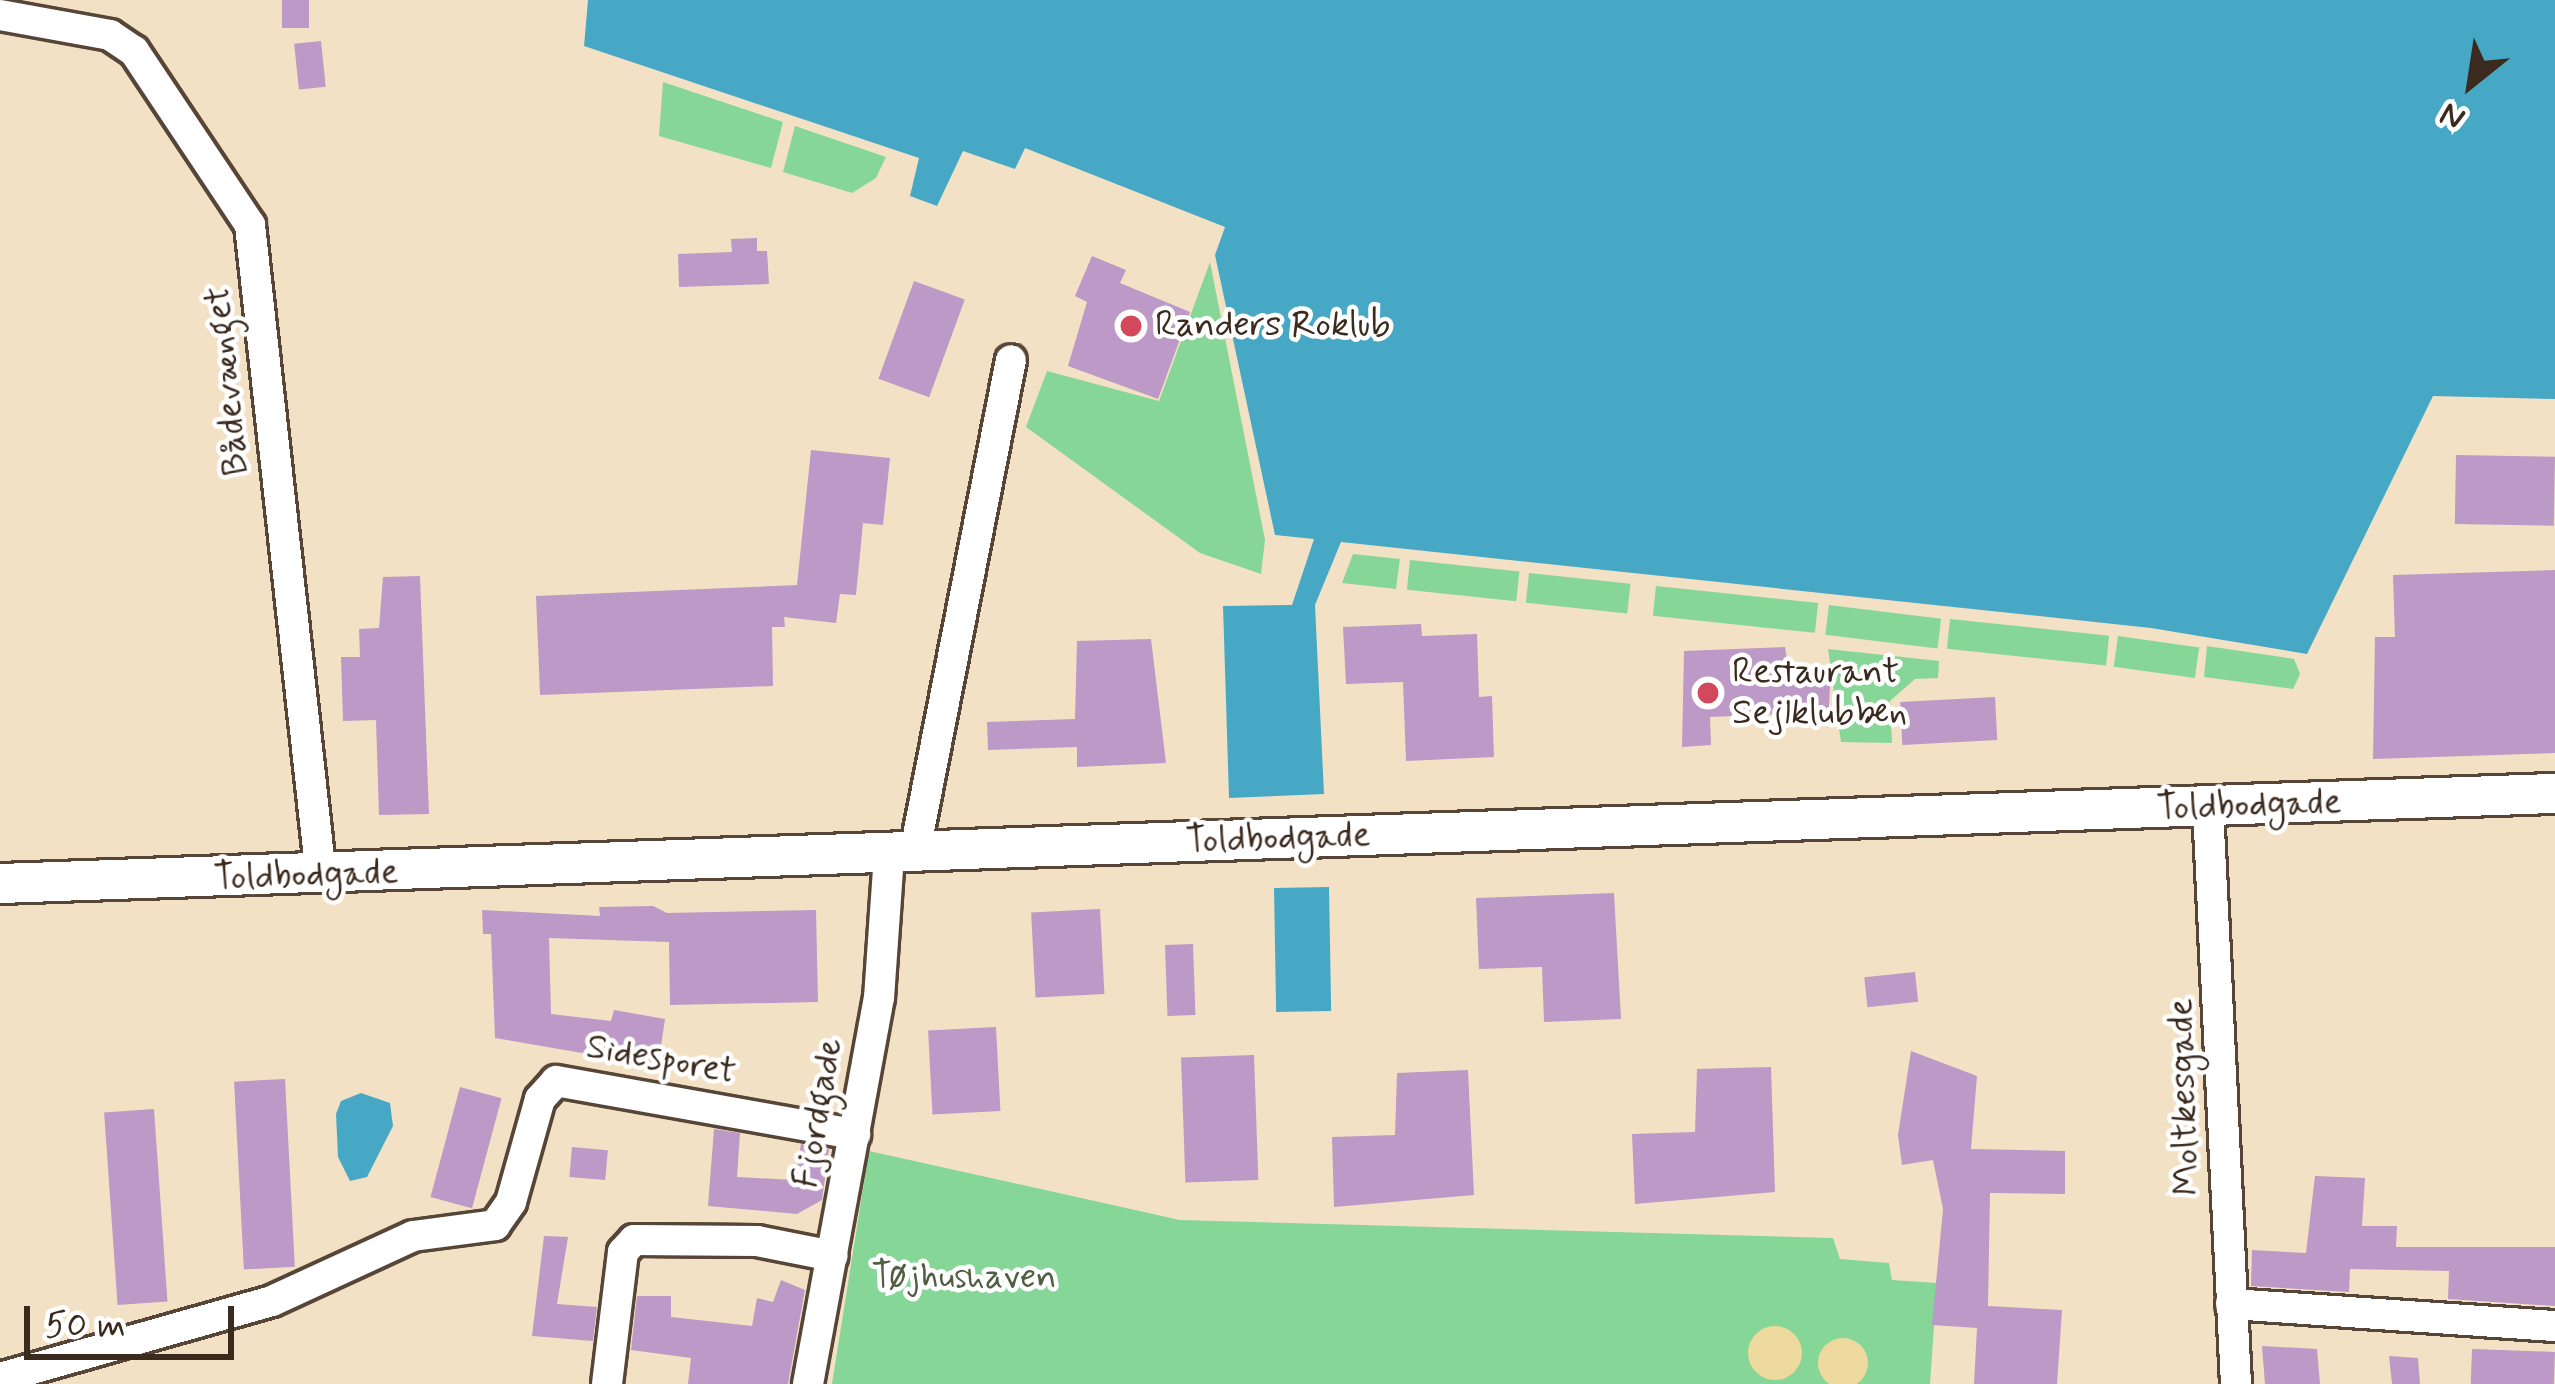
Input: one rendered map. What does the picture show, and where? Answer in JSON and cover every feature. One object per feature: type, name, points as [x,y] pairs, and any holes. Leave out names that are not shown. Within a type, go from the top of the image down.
[{"type":"street","name":"Bådevænget","points":[[0,15],[110,35],[134,51],[250,226],[322,876]]},
{"type":"street","name":"Fjordgade","points":[[808,1384],[902,853],[1010,360]]},
{"type":"street","name":"Toldbodgade","points":[[0,884],[2555,793]]},
{"type":"street","name":"Moltkesgade","points":[[2208,808],[2236,1384]]},
{"type":"street","name":"Sidesporet","points":[[0,1378],[272,1300],[413,1236],[495,1225],[511,1202],[540,1099],[556,1081],[855,1135]]},
{"type":"street","points":[[607,1384],[623,1252],[634,1240],[757,1241],[833,1256]]},
{"type":"street","points":[[2231,1304],[2555,1326]]},
{"type":"green space","points":[[663,82],[783,122],[771,168],[659,136]]},
{"type":"green space","points":[[795,126],[886,157],[876,178],[852,193],[783,172]]},
{"type":"green space","points":[[1210,262],[1265,540],[1261,574],[1200,553],[1026,427],[1047,371],[1159,401]]},
{"type":"green space","points":[[1353,554],[1400,559],[1396,589],[1342,583]]},
{"type":"green space","points":[[1410,560],[1519,571],[1516,601],[1407,590]]},
{"type":"green space","points":[[1529,573],[1630,584],[1627,613],[1526,603]]},
{"type":"green space","points":[[1656,586],[1818,603],[1815,633],[1653,616]]},
{"type":"green space","points":[[1829,605],[1941,619],[1938,649],[1825,635]]},
{"type":"green space","points":[[1950,619],[2109,636],[2106,666],[1947,649]]},
{"type":"green space","points":[[2118,636],[2199,647],[2195,678],[2114,667]]},
{"type":"green space","points":[[2207,646],[2294,659],[2300,674],[2293,689],[2204,677]]},
{"type":"green space","points":[[1828,649],[1939,661],[1938,678],[1915,679],[1890,701],[1892,743],[1841,742]]},
{"type":"green space","name":"Tøjhushaven","points":[[869,1151],[1180,1220],[1833,1238],[1840,1259],[1889,1263],[1892,1280],[1937,1283],[1930,1384],[832,1384]]},
{"type":"sand","points":[[1775,1326],[1794,1334],[1802,1353],[1794,1372],[1775,1380],[1756,1372],[1748,1353],[1756,1334]]},
{"type":"sand","points":[[1843,1338],[1861,1345],[1868,1363],[1861,1381],[1843,1388],[1825,1381],[1818,1363],[1825,1345]]},
{"type":"water","points":[[588,0],[2555,0],[2555,399],[2433,396],[2307,654],[2151,628],[1341,542],[1315,605],[1324,794],[1229,798],[1223,606],[1292,605],[1314,539],[1275,535],[1215,255],[1225,227],[1025,148],[1015,169],[963,151],[937,206],[910,196],[919,158],[584,46]]},
{"type":"water","points":[[1329,887],[1331,1011],[1276,1012],[1274,888]]},
{"type":"water","points":[[361,1093],[390,1103],[393,1126],[367,1177],[350,1181],[338,1157],[336,1114],[341,1101]]},
{"type":"building","points":[[282,0],[309,0],[309,28],[282,28]]},
{"type":"building","points":[[321,41],[326,87],[299,90],[294,44]]},
{"type":"building","points":[[757,238],[757,251],[767,251],[769,284],[679,287],[678,254],[732,252],[731,239]]},
{"type":"building","name":"Randers Roklub","points":[[1092,256],[1126,270],[1120,283],[1190,312],[1158,399],[1068,366],[1087,302],[1075,296]]},
{"type":"building","points":[[914,281],[965,299],[929,397],[878,379]]},
{"type":"building","points":[[811,450],[890,458],[883,525],[863,523],[856,595],[840,594],[836,623],[784,617],[785,627],[772,627],[773,686],[540,695],[536,596],[797,585]]},
{"type":"building","points":[[2456,455],[2555,457],[2554,526],[2455,524]]},
{"type":"building","points":[[2555,570],[2555,753],[2373,759],[2375,637],[2395,637],[2393,575]]},
{"type":"building","points":[[420,576],[429,814],[379,815],[376,720],[343,721],[341,657],[360,657],[359,629],[379,628],[383,577]]},
{"type":"building","points":[[1421,624],[1422,636],[1477,634],[1479,697],[1492,696],[1494,757],[1406,761],[1403,682],[1346,684],[1343,627]]},
{"type":"building","points":[[1151,639],[1166,763],[1077,767],[1077,747],[988,750],[987,722],[1075,719],[1077,641]]},
{"type":"building","points":[[1785,647],[1788,667],[1831,669],[1828,723],[1805,722],[1805,713],[1710,717],[1711,745],[1682,747],[1684,651]]},
{"type":"building","points":[[1995,697],[1997,740],[1902,745],[1900,702]]},
{"type":"building","points":[[1614,893],[1621,1019],[1544,1022],[1542,967],[1479,969],[1476,898]]},
{"type":"building","points":[[653,906],[667,913],[816,910],[818,1002],[670,1005],[669,942],[549,938],[551,1014],[611,1021],[614,1010],[665,1019],[658,1066],[495,1038],[491,934],[483,934],[482,910],[600,916],[599,907]]},
{"type":"building","points":[[1100,909],[1104,994],[1036,997],[1031,913]]},
{"type":"building","points":[[1193,944],[1195,1015],[1167,1016],[1165,945]]},
{"type":"building","points":[[1915,972],[1918,1002],[1867,1007],[1864,977]]},
{"type":"building","points":[[996,1027],[1000,1111],[932,1114],[928,1031]]},
{"type":"building","points":[[1911,1051],[1977,1076],[1971,1149],[2065,1151],[2065,1194],[1990,1193],[1988,1306],[2062,1310],[2057,1384],[1974,1384],[1977,1328],[1932,1325],[1943,1209],[1933,1160],[1902,1165],[1898,1135]]},
{"type":"building","points":[[1254,1055],[1258,1180],[1185,1182],[1181,1058]]},
{"type":"building","points":[[1771,1067],[1775,1192],[1635,1204],[1632,1134],[1695,1132],[1697,1069]]},
{"type":"building","points":[[1468,1070],[1474,1195],[1334,1207],[1332,1137],[1395,1135],[1397,1073]]},
{"type":"building","points":[[285,1079],[295,1267],[244,1269],[234,1082]]},
{"type":"building","points":[[460,1087],[502,1098],[472,1208],[430,1197]]},
{"type":"building","points":[[154,1109],[167,1302],[118,1305],[104,1112]]},
{"type":"building","points":[[714,1129],[740,1133],[737,1177],[795,1180],[801,1144],[829,1149],[822,1200],[797,1214],[708,1206]]},
{"type":"building","points":[[572,1147],[608,1150],[605,1180],[569,1177]]},
{"type":"building","points":[[2315,1176],[2365,1178],[2362,1226],[2397,1226],[2396,1247],[2555,1247],[2555,1306],[2448,1299],[2449,1271],[2350,1269],[2349,1292],[2251,1286],[2252,1250],[2306,1253]]},
{"type":"building","points":[[544,1236],[568,1237],[557,1304],[597,1307],[593,1341],[532,1336]]},
{"type":"building","points":[[781,1280],[805,1290],[788,1384],[688,1384],[691,1358],[631,1350],[637,1296],[671,1296],[671,1317],[752,1326],[757,1298],[773,1302]]},
{"type":"building","points":[[2262,1346],[2317,1349],[2320,1384],[2265,1384]]},
{"type":"building","points":[[2472,1349],[2555,1352],[2554,1384],[2471,1384]]},
{"type":"building","points":[[2389,1356],[2418,1358],[2420,1384],[2392,1384]]},
{"type":"place","name":"Randers Roklub","points":[[1131,326]]},
{"type":"place","name":"Restaurant Sejlklubben","points":[[1708,693]]}]
